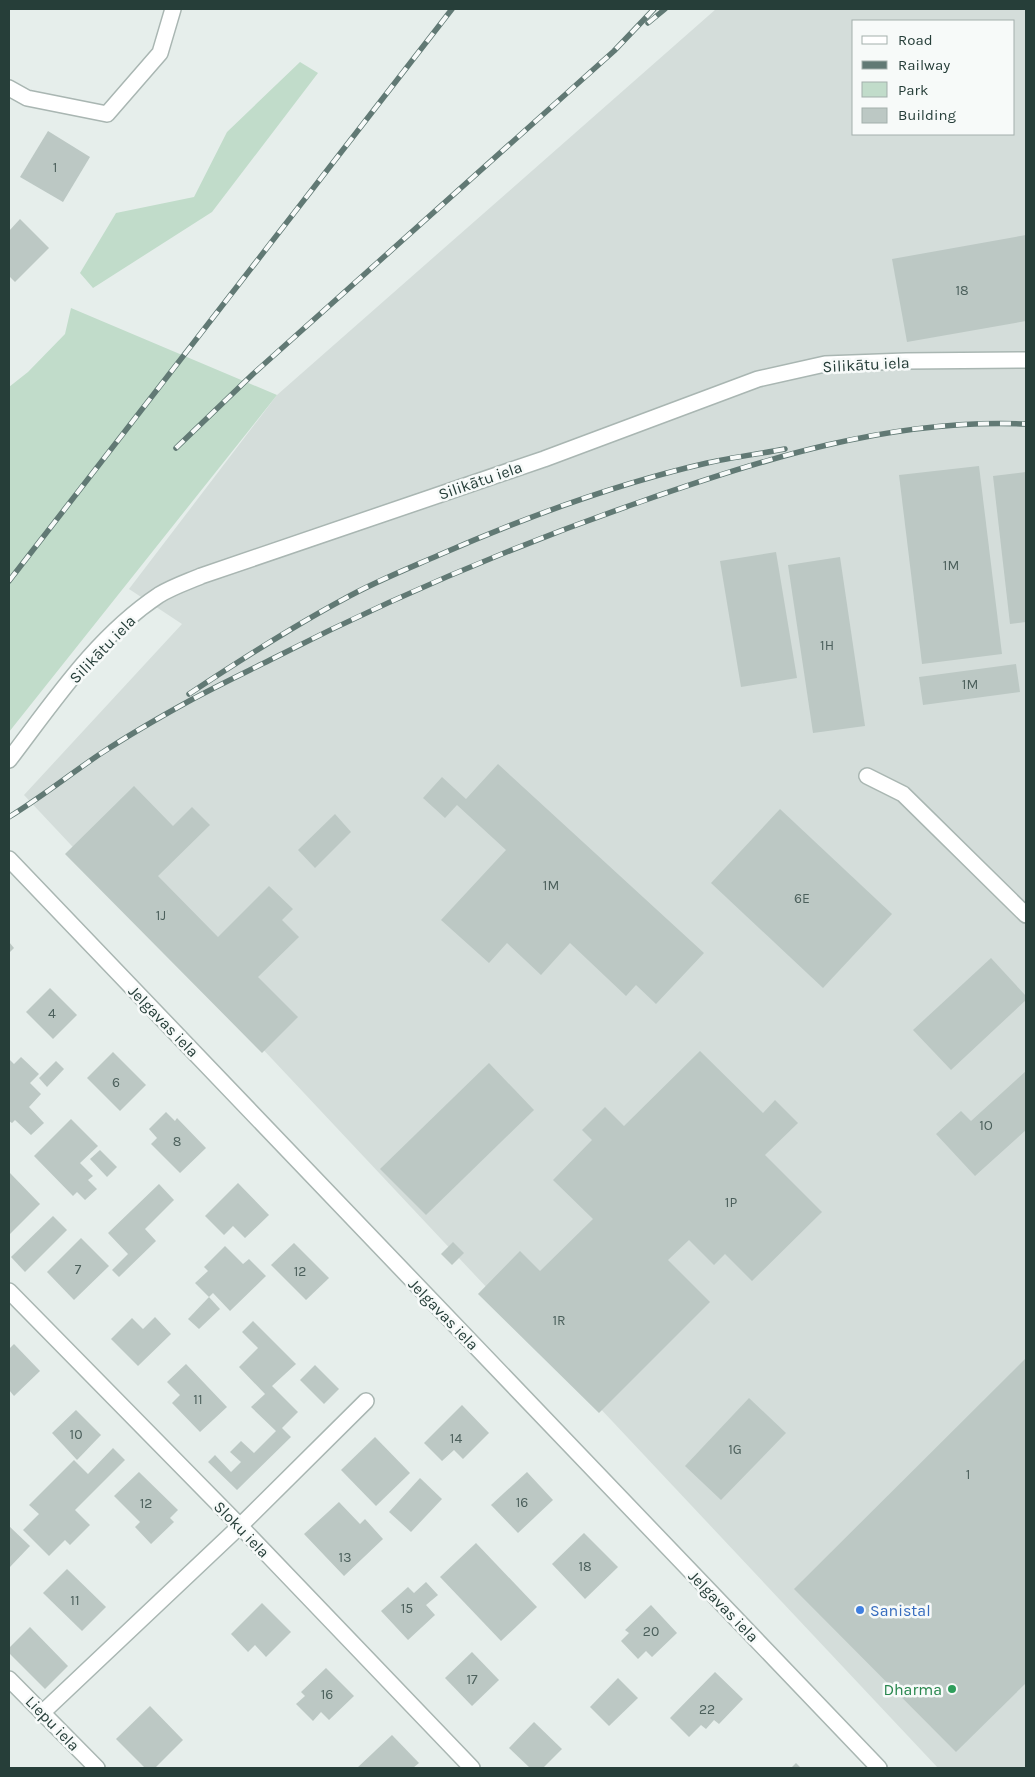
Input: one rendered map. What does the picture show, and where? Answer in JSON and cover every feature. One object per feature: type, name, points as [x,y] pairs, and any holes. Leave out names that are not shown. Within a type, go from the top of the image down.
[{"type":"street","points":[[9,88],[27,98],[107,114],[160,53],[173,9]]},
{"type":"street","name":"Silikātu iela","points":[[9,760],[80,667],[121,624],[160,595],[201,576],[544,459],[758,380],[825,364],[1026,360]]},
{"type":"street","points":[[867,776],[903,794],[1026,914]]},
{"type":"street","name":"Jelgavas iela","points":[[9,859],[879,1768]]},
{"type":"street","name":"Sloku iela","points":[[9,1291],[240,1526],[472,1768]]},
{"type":"street","points":[[42,1713],[240,1526],[366,1401]]},
{"type":"street","name":"Liepu iela","points":[[9,1679],[97,1768]]},
{"type":"shaded area","points":[[716,9],[1026,9],[1026,1768],[938,1768],[24,795],[182,624],[129,589],[277,395]]},
{"type":"green space","points":[[300,62],[318,73],[212,212],[93,288],[80,273],[116,213],[194,197],[227,132]]},
{"type":"green space","points":[[71,308],[277,395],[9,732],[9,387],[28,372],[65,334]]},
{"type":"building","points":[[48,131],[90,157],[63,202],[20,177]]},
{"type":"building","points":[[20,219],[49,248],[15,282],[9,276],[9,231]]},
{"type":"building","points":[[1026,235],[1026,321],[907,342],[892,259]]},
{"type":"building","points":[[979,466],[1002,654],[922,664],[899,475]]},
{"type":"building","points":[[1026,472],[1026,622],[1010,624],[993,476]]},
{"type":"building","points":[[776,552],[797,678],[741,687],[720,561]]},
{"type":"building","points":[[840,557],[865,726],[813,733],[788,565]]},
{"type":"building","points":[[1016,664],[1020,692],[923,705],[919,677]]},
{"type":"building","points":[[498,764],[704,953],[656,1004],[636,985],[626,996],[570,943],[541,975],[507,943],[489,963],[441,920],[506,850],[457,805],[445,818],[423,798],[442,777],[466,799]]},
{"type":"building","points":[[134,786],[173,826],[192,807],[210,825],[158,876],[218,937],[269,886],[293,909],[282,920],[299,937],[258,977],[298,1017],[262,1053],[65,854]]},
{"type":"building","points":[[780,809],[892,914],[823,988],[711,883]]},
{"type":"building","points":[[335,814],[351,832],[315,868],[298,850]]},
{"type":"building","points":[[9,942],[14,948],[9,953]]},
{"type":"building","points":[[991,958],[1026,996],[1026,1000],[951,1070],[913,1030]]},
{"type":"building","points":[[50,988],[77,1015],[53,1039],[26,1012]]},
{"type":"building","points":[[700,1051],[763,1113],[775,1100],[798,1123],[765,1155],[822,1212],[752,1281],[725,1254],[714,1265],[689,1240],[668,1260],[710,1302],[599,1413],[478,1294],[520,1251],[540,1271],[593,1219],[553,1180],[592,1140],[582,1130],[605,1107],[624,1126]]},
{"type":"building","points":[[113,1052],[146,1085],[120,1111],[87,1078]]},
{"type":"building","points":[[21,1057],[39,1074],[30,1083],[41,1094],[29,1107],[44,1123],[31,1135],[15,1120],[12,1123],[9,1121],[9,1059],[14,1064]]},
{"type":"building","points":[[56,1061],[64,1069],[47,1087],[39,1078]]},
{"type":"building","points":[[489,1063],[534,1110],[426,1215],[380,1169]]},
{"type":"building","points":[[1026,1071],[1026,1130],[975,1176],[936,1134],[961,1111],[971,1121]]},
{"type":"building","points":[[166,1112],[175,1121],[177,1118],[206,1148],[180,1173],[151,1144],[157,1138],[149,1129]]},
{"type":"building","points":[[71,1119],[98,1146],[80,1163],[93,1176],[88,1180],[97,1189],[85,1200],[77,1192],[73,1196],[34,1156]]},
{"type":"building","points":[[100,1150],[117,1167],[107,1177],[90,1159]]},
{"type":"building","points":[[9,1172],[40,1204],[10,1234],[9,1233]]},
{"type":"building","points":[[238,1183],[269,1215],[245,1238],[233,1226],[224,1235],[205,1216]]},
{"type":"building","points":[[159,1184],[174,1200],[145,1229],[156,1241],[119,1277],[112,1270],[128,1254],[108,1233]]},
{"type":"building","points":[[53,1216],[67,1230],[25,1272],[11,1257]]},
{"type":"building","points":[[81,1238],[109,1266],[74,1300],[47,1272]]},
{"type":"building","points":[[453,1242],[464,1253],[452,1265],[441,1254]]},
{"type":"building","points":[[294,1243],[329,1278],[306,1300],[271,1265]]},
{"type":"building","points":[[225,1246],[243,1264],[249,1259],[266,1276],[230,1311],[213,1293],[209,1297],[195,1283],[208,1271],[204,1267]]},
{"type":"building","points":[[209,1297],[220,1309],[199,1329],[188,1319]]},
{"type":"building","points":[[155,1317],[171,1334],[138,1366],[111,1339],[132,1318],[143,1329]]},
{"type":"building","points":[[253,1321],[296,1364],[272,1386],[298,1412],[282,1428],[291,1437],[237,1490],[208,1462],[215,1455],[231,1472],[241,1462],[230,1452],[241,1441],[254,1453],[276,1431],[251,1407],[265,1394],[239,1367],[258,1348],[242,1332]]},
{"type":"building","points":[[14,1344],[40,1371],[14,1396],[9,1390],[9,1349]]},
{"type":"building","points":[[1026,1358],[1026,1683],[956,1752],[794,1589]]},
{"type":"building","points":[[186,1364],[227,1407],[200,1432],[172,1403],[180,1395],[167,1382]]},
{"type":"building","points":[[315,1365],[339,1389],[324,1404],[300,1380]]},
{"type":"building","points":[[749,1398],[786,1433],[721,1500],[685,1466]]},
{"type":"building","points":[[462,1405],[489,1433],[463,1459],[454,1450],[442,1461],[424,1443]]},
{"type":"building","points":[[76,1410],[101,1435],[77,1460],[52,1433]]},
{"type":"building","points":[[375,1437],[410,1473],[376,1506],[341,1470]]},
{"type":"building","points":[[113,1448],[125,1460],[75,1510],[90,1525],[70,1545],[65,1540],[49,1556],[23,1530],[39,1514],[29,1505],[74,1460],[88,1474]]},
{"type":"building","points":[[139,1472],[178,1510],[170,1518],[174,1522],[151,1544],[135,1527],[140,1522],[114,1496]]},
{"type":"building","points":[[527,1472],[553,1500],[518,1533],[491,1505]]},
{"type":"building","points":[[420,1478],[442,1499],[411,1532],[389,1512]]},
{"type":"building","points":[[339,1502],[360,1524],[365,1519],[383,1539],[344,1576],[304,1534]]},
{"type":"building","points":[[9,1526],[30,1546],[9,1568]]},
{"type":"building","points":[[584,1533],[618,1567],[585,1599],[552,1564]]},
{"type":"building","points":[[476,1543],[537,1607],[501,1641],[440,1577]]},
{"type":"building","points":[[67,1569],[106,1607],[82,1631],[43,1593]]},
{"type":"building","points":[[426,1582],[438,1595],[426,1605],[435,1615],[408,1640],[381,1611],[408,1587],[414,1593]]},
{"type":"building","points":[[262,1603],[291,1632],[266,1657],[255,1645],[248,1652],[231,1634]]},
{"type":"building","points":[[651,1605],[677,1633],[652,1657],[646,1651],[638,1659],[621,1641],[629,1633],[625,1630]]},
{"type":"building","points":[[30,1627],[68,1666],[45,1689],[9,1653],[9,1648]]},
{"type":"building","points":[[472,1652],[499,1680],[472,1706],[445,1678]]},
{"type":"building","points":[[326,1668],[354,1696],[329,1720],[321,1712],[313,1721],[296,1704],[305,1696],[301,1692]]},
{"type":"building","points":[[715,1672],[743,1699],[719,1724],[714,1720],[706,1729],[701,1725],[689,1737],[670,1718]]},
{"type":"building","points":[[618,1678],[638,1698],[609,1726],[590,1707]]},
{"type":"building","points":[[150,1706],[183,1740],[155,1768],[145,1768],[116,1739]]},
{"type":"building","points":[[534,1722],[562,1749],[543,1768],[530,1768],[509,1748]]},
{"type":"building","points":[[392,1735],[419,1763],[413,1768],[357,1768]]},
{"type":"building","points":[[796,1763],[801,1768],[791,1768]]},
{"type":"railway","points":[[9,581],[452,9]]},
{"type":"railway","points":[[176,448],[253,374],[614,51],[654,9]]},
{"type":"railway","points":[[648,23],[665,9]]},
{"type":"railway","points":[[9,817],[111,747],[201,695],[405,595],[543,538],[732,471],[828,445],[926,428],[976,424],[1026,424]]},
{"type":"railway","points":[[189,694],[284,633],[355,593],[472,541],[605,491],[673,471],[726,459],[785,449]]},
{"type":"place","name":"Sanistal","points":[[860,1610]]},
{"type":"place","name":"Dharma","points":[[952,1689]]}]
